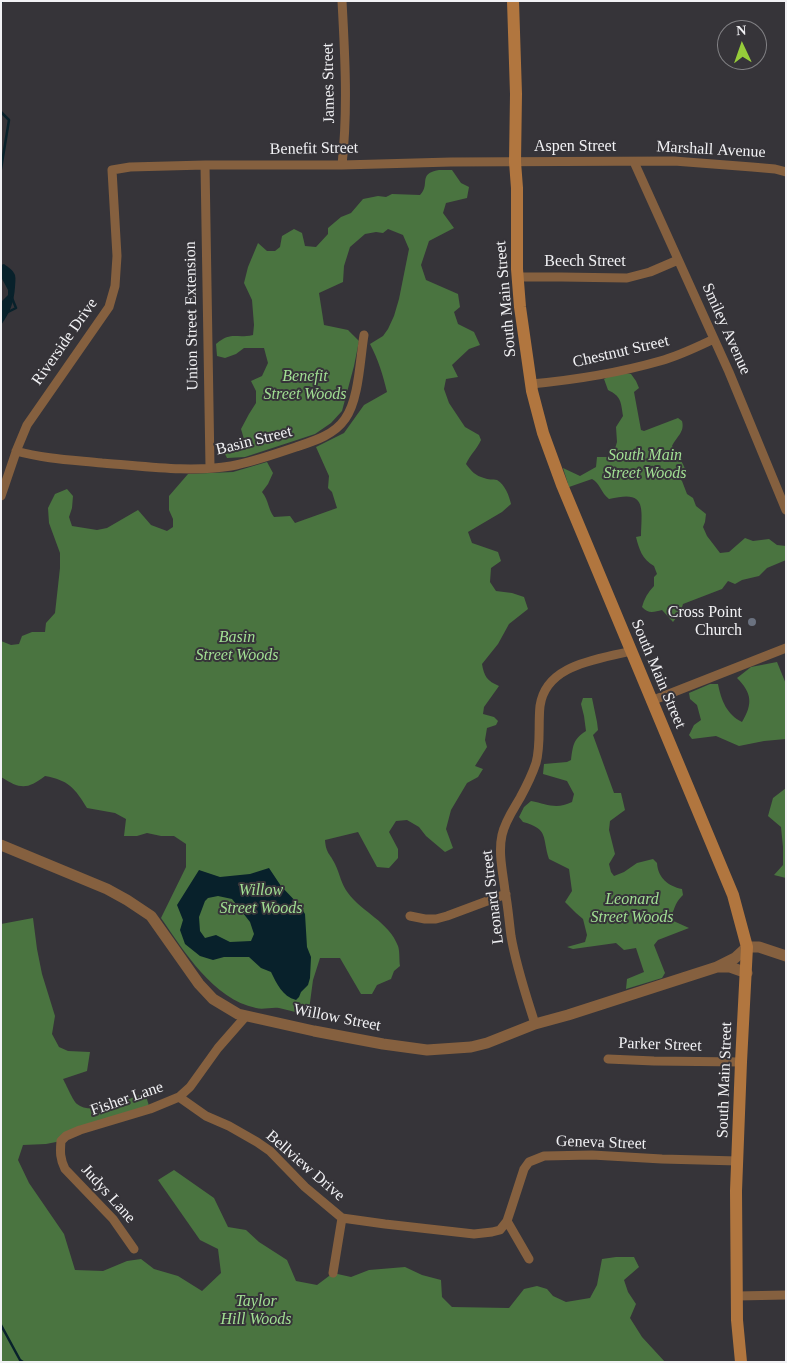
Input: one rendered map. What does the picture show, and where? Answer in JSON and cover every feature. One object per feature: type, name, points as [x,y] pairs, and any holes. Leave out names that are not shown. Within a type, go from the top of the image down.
[{"type":"main road","name":"South Main Street","points":[[513,1],[518,277],[520,307],[531,384],[543,432],[562,486],[733,895],[747,947],[736,1191],[737,1296],[741,1362]]},
{"type":"street","name":"James Street","points":[[342,1],[346,97],[342,165]]},
{"type":"street","name":"Marshall Avenue","points":[[634,162],[674,161],[752,167],[786,172]]},
{"type":"street","name":"Benefit Street","points":[[114,169],[205,165],[515,162]]},
{"type":"street","name":"Aspen Street","points":[[515,162],[634,162]]},
{"type":"street","name":"Smiley Avenue","points":[[634,162],[729,372],[786,510]]},
{"type":"street","name":"Union Street Extension","points":[[205,165],[210,467]]},
{"type":"street","name":"Riverside Drive","points":[[1,496],[27,424],[109,307],[115,286],[117,256],[112,170],[114,169]]},
{"type":"street","name":"Beech Street","points":[[518,277],[627,278],[650,272],[678,260]]},
{"type":"street","name":"Basin Street","points":[[16,451],[34,456],[64,460],[163,468],[189,468],[230,466],[310,442],[336,430],[351,409],[364,335]]},
{"type":"street","name":"Chestnut Street","points":[[531,384],[564,381],[634,368],[662,361],[714,339]]},
{"type":"street","points":[[652,701],[786,648]]},
{"type":"street","name":"Leonard Street","points":[[535,1024],[511,937],[501,850],[505,823],[525,788],[536,762],[540,706],[548,685],[556,677],[582,664],[631,652]]},
{"type":"street","name":"Willow Street","points":[[1,845],[107,889],[151,916],[199,984],[213,999],[238,1014],[383,1044],[427,1050],[471,1047],[535,1024],[717,967],[735,958],[747,947]]},
{"type":"street","points":[[410,916],[436,919],[506,894]]},
{"type":"street","points":[[747,947],[759,947],[786,956]]},
{"type":"street","points":[[717,967],[730,967],[747,973]]},
{"type":"street","name":"Fisher Lane","points":[[70,1134],[150,1109],[179,1097],[190,1087],[218,1048],[246,1016]]},
{"type":"street","name":"Parker Street","points":[[608,1059],[741,1062]]},
{"type":"street","name":"Bellview Drive","points":[[179,1097],[206,1116],[229,1126],[270,1151],[305,1187],[342,1218],[474,1234],[500,1230],[507,1221]]},
{"type":"street","name":"Judys Lane","points":[[70,1134],[61,1141],[60,1148],[61,1161],[65,1169],[113,1219],[134,1249]]},
{"type":"street","name":"Geneva Street","points":[[507,1221],[524,1169],[529,1162],[536,1158],[592,1155],[738,1162]]},
{"type":"street","points":[[333,1273],[342,1218]]},
{"type":"street","points":[[507,1221],[528,1260]]},
{"type":"street","points":[[737,1296],[786,1295]]},
{"type":"green space","name":"Basin Street Woods","points":[[439,170],[452,170],[461,183],[469,187],[467,198],[446,203],[443,213],[454,228],[429,241],[421,265],[426,280],[458,294],[460,307],[454,312],[458,324],[474,332],[480,345],[469,349],[452,365],[458,377],[446,379],[444,389],[449,403],[465,427],[479,435],[481,440],[466,464],[479,476],[500,482],[506,490],[511,504],[502,512],[468,532],[472,543],[498,552],[501,561],[491,568],[490,582],[496,591],[524,597],[528,609],[509,624],[498,644],[482,664],[487,678],[499,686],[484,707],[483,714],[494,717],[498,721],[496,725],[487,728],[485,740],[487,747],[475,766],[483,769],[478,777],[467,783],[451,810],[446,829],[453,848],[445,852],[426,836],[419,827],[407,820],[396,821],[389,832],[398,849],[398,858],[389,868],[377,867],[358,832],[325,840],[327,851],[348,893],[360,906],[382,924],[394,938],[399,948],[400,966],[394,971],[391,979],[377,985],[372,994],[361,994],[340,958],[320,958],[313,980],[309,1010],[298,1012],[279,1008],[256,1008],[226,995],[213,984],[190,959],[161,918],[186,867],[186,844],[174,836],[147,833],[137,836],[124,836],[126,819],[115,813],[87,808],[75,790],[60,780],[45,776],[28,786],[19,786],[1,777],[1,641],[11,645],[19,644],[22,636],[32,632],[45,632],[46,623],[55,613],[60,553],[49,523],[48,508],[55,494],[67,489],[73,496],[69,517],[72,526],[97,530],[107,528],[138,510],[151,525],[167,531],[173,527],[173,519],[169,510],[169,496],[188,474],[233,472],[267,462],[273,473],[262,492],[274,517],[290,516],[295,523],[337,508],[332,492],[328,488],[329,476],[316,447],[344,433],[364,405],[387,392],[380,367],[370,344],[383,336],[394,316],[409,249],[403,235],[388,229],[383,233],[365,234],[350,247],[344,266],[343,282],[319,293],[324,325],[348,330],[359,341],[342,411],[331,423],[315,434],[245,457],[227,458],[225,454],[240,451],[246,446],[241,429],[256,403],[256,391],[251,381],[262,376],[268,363],[264,348],[244,348],[236,354],[225,358],[217,356],[216,344],[230,336],[253,335],[252,300],[244,283],[248,267],[258,243],[267,251],[275,251],[280,247],[282,236],[294,229],[302,233],[305,246],[316,247],[328,234],[328,228],[341,217],[351,213],[363,199],[378,196],[386,197],[392,194],[420,195],[425,187],[428,174]]},
{"type":"green space","name":"South Main Street Woods","points":[[614,374],[631,374],[639,388],[634,392],[641,430],[644,431],[678,418],[682,421],[681,431],[672,446],[685,469],[679,475],[679,478],[687,494],[693,498],[696,506],[706,514],[703,527],[707,536],[720,553],[729,552],[745,538],[753,541],[769,539],[777,545],[786,546],[786,560],[767,568],[759,576],[742,580],[735,584],[728,581],[722,589],[683,604],[680,613],[673,622],[662,610],[649,612],[642,607],[646,596],[654,586],[654,577],[657,574],[654,566],[647,560],[638,546],[636,537],[641,536],[642,516],[639,502],[630,497],[609,499],[592,479],[569,487],[563,468],[580,476],[596,467],[597,457],[607,457],[614,452],[617,442],[616,427],[623,416],[622,407],[616,395],[608,390],[604,379]]},
{"type":"green space","points":[[777,662],[786,684],[786,739],[739,746],[716,736],[692,739],[689,735],[694,725],[701,720],[697,705],[690,699],[689,693],[710,684],[718,684],[721,696],[729,711],[742,722],[748,710],[749,699],[746,689],[737,678],[751,667]]},
{"type":"green space","name":"Leonard Street Woods","points":[[583,698],[592,698],[598,730],[593,735],[614,793],[621,793],[625,810],[610,821],[609,830],[615,854],[609,864],[611,872],[614,876],[637,863],[653,859],[657,863],[662,877],[672,886],[682,889],[683,895],[669,919],[689,928],[658,940],[654,945],[665,973],[662,978],[626,989],[627,979],[644,972],[636,948],[624,950],[616,943],[573,949],[567,947],[585,942],[587,935],[583,919],[565,902],[572,891],[569,869],[549,859],[545,839],[541,831],[523,822],[519,817],[524,807],[531,801],[556,806],[572,802],[574,794],[567,781],[543,774],[544,764],[571,760],[574,743],[586,731],[581,704]]},
{"type":"green space","points":[[786,788],[786,878],[774,875],[783,865],[781,827],[768,816],[773,798]]},
{"type":"green space","name":"Taylor Hill Woods","points":[[33,918],[42,974],[55,1016],[52,1034],[59,1047],[68,1051],[90,1052],[87,1071],[63,1079],[74,1100],[84,1108],[92,1109],[120,1103],[145,1093],[150,1109],[61,1141],[23,1145],[18,1160],[29,1183],[64,1234],[75,1270],[103,1271],[127,1261],[141,1259],[154,1269],[178,1276],[202,1291],[221,1273],[218,1249],[200,1240],[158,1180],[174,1170],[214,1198],[228,1227],[246,1230],[259,1242],[287,1260],[296,1281],[317,1285],[333,1273],[351,1277],[369,1270],[405,1267],[422,1275],[441,1280],[442,1297],[452,1307],[509,1308],[524,1289],[537,1286],[547,1289],[553,1296],[566,1302],[590,1298],[597,1285],[602,1259],[634,1257],[639,1267],[624,1280],[628,1292],[636,1304],[630,1318],[642,1337],[665,1362],[1,1362],[1,924]]},
{"type":"water","points":[[4,264],[14,273],[15,281],[14,298],[7,316],[1,325],[1,302],[8,295],[8,290],[1,277],[1,265]]},
{"type":"water","points":[[269,868],[281,886],[305,914],[307,947],[311,957],[310,978],[308,985],[296,1000],[284,993],[271,972],[261,968],[249,957],[224,957],[213,960],[200,956],[185,944],[180,930],[183,920],[177,905],[199,870],[220,877],[250,874]],"holes":[[[218,896],[232,899],[250,922],[254,934],[251,941],[230,942],[216,935],[205,938],[200,931],[199,917],[205,901],[208,898]]]},
{"type":"waterway","points":[[1,112],[9,120],[1,169]]},
{"type":"waterway","points":[[8,312],[16,308],[12,298]]},
{"type":"waterway","points":[[1,1325],[20,1360],[23,1362]]},
{"type":"place","name":"Cross Point Church","points":[[752,622]]},
{"type":"park label","name":"Benefit Street Woods","points":[[305,386]]},
{"type":"park label","name":"Willow Street Woods","points":[[261,900]]}]
